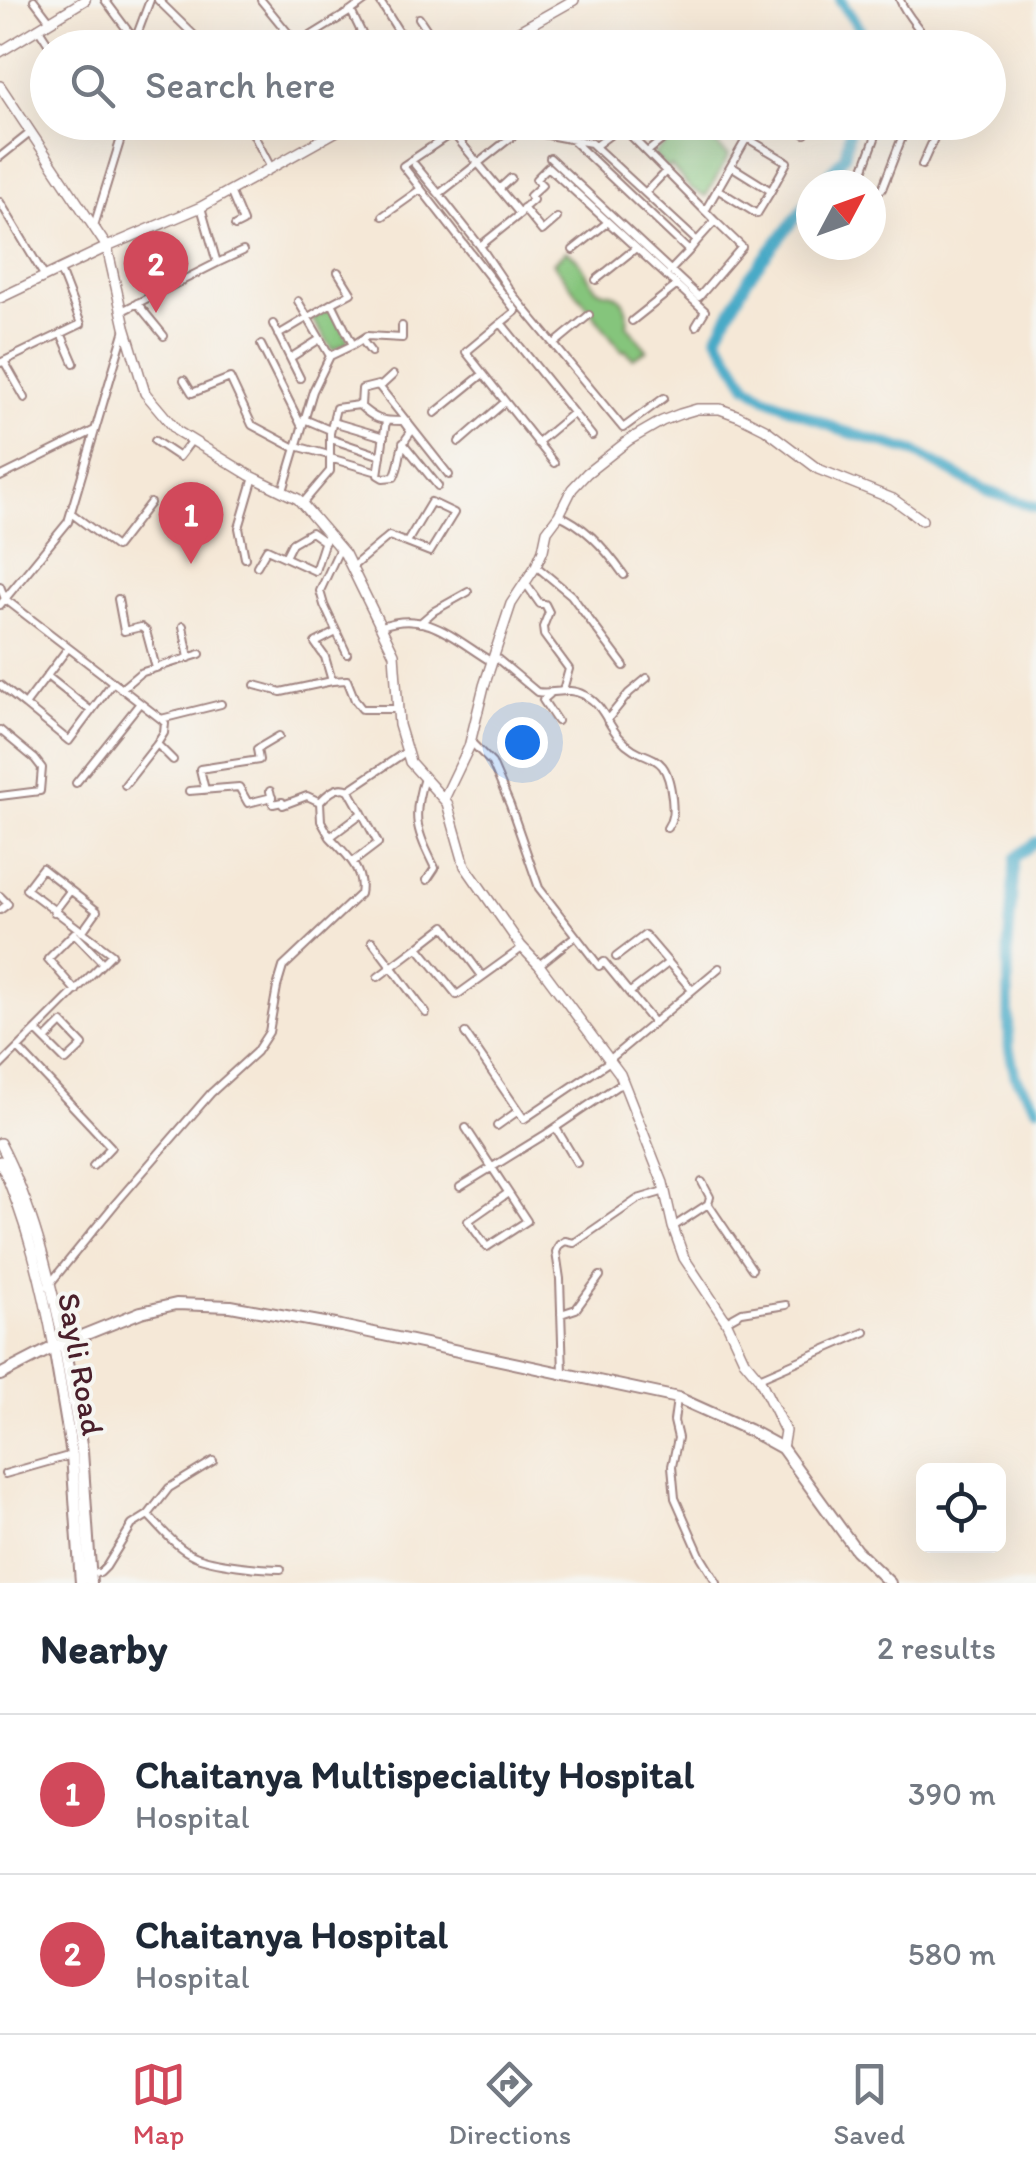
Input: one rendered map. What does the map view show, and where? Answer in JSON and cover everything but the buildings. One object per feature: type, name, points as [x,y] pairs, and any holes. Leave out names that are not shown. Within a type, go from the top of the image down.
[{"type":"main road","points":[[35,30],[85,0]]},
{"type":"main road","points":[[520,30],[574,0]]},
{"type":"main road","points":[[0,52],[30,33]]},
{"type":"main road","points":[[0,86],[30,133]]},
{"type":"main road","points":[[35,140],[106,247],[145,393],[177,431],[302,504],[352,567],[394,654],[398,726],[410,762],[447,803],[465,866],[625,1084],[684,1258],[726,1322],[744,1360],[759,1378],[785,1431],[782,1448]]},
{"type":"main road","points":[[0,298],[201,206],[321,140]]},
{"type":"main road","points":[[444,799],[470,741],[511,604],[536,566],[548,531],[572,489],[629,440],[680,414],[720,409],[765,429],[818,469],[893,499],[922,520]]},
{"type":"main road","points":[[0,1143],[26,1202],[51,1284],[59,1345],[82,1451],[86,1577]]},
{"type":"main road","name":"Sayli Road","points":[[0,1161],[25,1224],[59,1345],[86,1577]]},
{"type":"main road","points":[[0,1375],[59,1345],[141,1312],[176,1304],[231,1306],[341,1326],[678,1398],[782,1448],[856,1550],[890,1583]]},
{"type":"street","points":[[34,0],[50,21]]},
{"type":"street","points":[[105,0],[124,30]]},
{"type":"street","points":[[138,30],[150,0]]},
{"type":"street","points":[[158,0],[188,30]]},
{"type":"street","points":[[261,0],[283,30]]},
{"type":"street","points":[[320,30],[366,0]]},
{"type":"street","points":[[379,0],[398,30]]},
{"type":"street","points":[[900,0],[920,30]]},
{"type":"street","points":[[351,11],[361,30]]},
{"type":"street","points":[[419,18],[427,30]]},
{"type":"street","points":[[0,157],[30,133]]},
{"type":"street","points":[[94,229],[121,140]]},
{"type":"street","points":[[256,140],[271,168]]},
{"type":"street","points":[[442,140],[403,166],[516,311],[466,352],[554,464]]},
{"type":"street","points":[[460,140],[498,189],[542,231],[557,218]]},
{"type":"street","points":[[439,194],[508,140]]},
{"type":"street","points":[[572,140],[689,250]]},
{"type":"street","points":[[576,140],[595,146],[697,241]]},
{"type":"street","points":[[595,146],[603,140]]},
{"type":"street","points":[[550,158],[699,298],[742,247],[635,140]]},
{"type":"street","points":[[646,152],[661,140]]},
{"type":"street","points":[[704,211],[746,140]]},
{"type":"street","points":[[717,189],[757,214],[787,162],[750,140]]},
{"type":"street","points":[[864,170],[875,140]]},
{"type":"street","points":[[886,178],[901,140]]},
{"type":"street","points":[[922,165],[933,140]]},
{"type":"street","points":[[415,165],[480,246],[513,295],[623,428],[664,398]]},
{"type":"street","points":[[480,246],[534,200],[530,196],[542,186],[536,179],[548,166],[705,311],[696,326]]},
{"type":"street","points":[[730,166],[771,191]]},
{"type":"street","points":[[646,193],[666,171]]},
{"type":"street","points":[[498,189],[511,178]]},
{"type":"street","points":[[383,216],[421,189]]},
{"type":"street","points":[[230,191],[243,222],[234,226]]},
{"type":"street","points":[[0,202],[45,277]]},
{"type":"street","points":[[201,206],[217,263]]},
{"type":"street","points":[[670,271],[715,221]]},
{"type":"street","points":[[573,250],[608,222]]},
{"type":"street","points":[[596,280],[636,248]]},
{"type":"street","points":[[122,311],[243,251]]},
{"type":"street","points":[[25,398],[2,362],[81,324],[60,270]]},
{"type":"street","points":[[278,335],[351,293],[338,272]]},
{"type":"street","points":[[632,321],[676,286]]},
{"type":"street","points":[[298,301],[330,356]]},
{"type":"street","points":[[137,303],[164,336]]},
{"type":"street","points":[[332,303],[353,344]]},
{"type":"street","points":[[554,344],[589,315]]},
{"type":"street","points":[[501,323],[592,436]]},
{"type":"street","points":[[273,324],[300,378]]},
{"type":"street","points":[[283,491],[313,390],[330,356],[366,336],[402,338],[402,326]]},
{"type":"street","points":[[3,602],[68,522],[125,327]]},
{"type":"street","points":[[60,334],[74,363]]},
{"type":"street","points":[[290,358],[320,340]]},
{"type":"street","points":[[362,340],[371,352]]},
{"type":"street","points":[[261,345],[303,423],[384,437]]},
{"type":"street","points":[[435,414],[483,374]]},
{"type":"street","points":[[380,387],[393,375]]},
{"type":"street","points":[[184,380],[192,393],[230,378],[252,426],[296,447],[378,472]]},
{"type":"street","points":[[361,408],[362,388],[378,385],[449,476]]},
{"type":"street","points":[[459,442],[505,402]]},
{"type":"street","points":[[302,504],[330,471],[327,456],[336,408],[358,405],[380,421],[386,421],[403,421],[411,432],[402,442],[394,476],[378,475],[386,421]]},
{"type":"street","points":[[537,442],[573,413]]},
{"type":"street","points":[[0,478],[95,430]]},
{"type":"street","points":[[331,430],[380,456]]},
{"type":"street","points":[[155,441],[179,456],[192,440]]},
{"type":"street","points":[[402,442],[438,486]]},
{"type":"street","points":[[244,558],[239,528],[254,478]]},
{"type":"street","points":[[352,567],[389,536],[430,552],[454,513],[432,502],[407,542]]},
{"type":"street","points":[[71,513],[116,547],[150,503]]},
{"type":"street","points":[[559,515],[571,520],[610,554],[624,575]]},
{"type":"street","points":[[258,566],[267,549],[285,558],[316,571],[326,537],[311,532],[292,543],[285,558]]},
{"type":"street","points":[[340,548],[320,591],[347,654]]},
{"type":"street","points":[[536,566],[571,595],[624,666]]},
{"type":"street","points":[[526,584],[550,612],[543,627],[544,636],[569,670],[562,691]]},
{"type":"street","points":[[0,586],[3,602],[165,723],[157,744],[125,785]]},
{"type":"street","points":[[419,624],[468,592]]},
{"type":"street","points":[[118,599],[124,631],[141,627],[146,632],[156,668]]},
{"type":"street","points":[[382,626],[399,620],[431,624],[518,674],[537,692],[574,691],[592,699],[627,745],[657,758],[667,771],[673,812],[666,828]]},
{"type":"street","points":[[183,626],[189,658]]},
{"type":"street","points":[[332,680],[325,657],[315,642],[336,632]]},
{"type":"street","points":[[25,705],[68,648]]},
{"type":"street","points":[[121,689],[140,673],[200,654]]},
{"type":"street","points":[[47,676],[91,711]]},
{"type":"street","points":[[607,720],[629,692],[647,678]]},
{"type":"street","points":[[254,685],[281,692],[347,680],[362,708],[398,709]]},
{"type":"street","points":[[0,685],[69,741],[113,682]]},
{"type":"street","points":[[551,693],[543,700],[557,721]]},
{"type":"street","points":[[76,783],[140,702]]},
{"type":"street","points":[[161,719],[221,704]]},
{"type":"street","points":[[0,730],[35,759],[42,768],[42,781],[40,791],[0,796]]},
{"type":"street","points":[[205,790],[200,769],[259,760],[256,748],[279,736]]},
{"type":"street","points":[[470,741],[492,763],[539,888],[599,966],[604,962],[654,1022]]},
{"type":"street","points":[[157,744],[173,760]]},
{"type":"street","points":[[320,802],[339,788],[349,790],[407,751]]},
{"type":"street","points":[[424,778],[416,820],[434,868],[427,880]]},
{"type":"street","points":[[190,792],[239,787],[248,803],[271,794],[274,804],[283,805],[306,796],[320,802]]},
{"type":"street","points":[[349,790],[378,843],[353,862]]},
{"type":"street","points":[[42,1293],[211,1093],[256,1052],[269,1032],[283,967],[360,894],[362,881],[353,862],[321,822],[320,802]]},
{"type":"street","points":[[330,837],[362,813]]},
{"type":"street","points":[[0,1066],[112,954],[54,912],[26,889],[42,868],[97,911],[82,932]]},
{"type":"street","points":[[54,912],[70,891]]},
{"type":"street","points":[[0,896],[8,904],[0,910]]},
{"type":"street","points":[[378,977],[445,926],[482,976]]},
{"type":"street","points":[[76,991],[48,958],[74,933],[103,963]]},
{"type":"street","points":[[616,957],[644,935],[692,990]]},
{"type":"street","points":[[538,965],[576,936]]},
{"type":"street","points":[[372,941],[426,1013]]},
{"type":"street","points":[[418,947],[458,995],[522,948]]},
{"type":"street","points":[[629,992],[669,963]]},
{"type":"street","points":[[465,1033],[524,1120],[610,1060],[719,968]]},
{"type":"street","points":[[36,1031],[45,1040],[66,1061],[83,1045],[62,1023],[45,1040]]},
{"type":"street","points":[[19,1049],[112,1148],[93,1166]]},
{"type":"street","points":[[460,1187],[625,1084]]},
{"type":"street","points":[[496,1126],[518,1111]]},
{"type":"street","points":[[466,1128],[492,1168],[526,1221],[487,1248],[468,1221],[508,1193]]},
{"type":"street","points":[[556,1128],[577,1163]]},
{"type":"street","points":[[673,1226],[708,1204],[710,1197],[702,1182]]},
{"type":"street","points":[[564,1374],[556,1252],[565,1241],[574,1243],[638,1199],[664,1191]]},
{"type":"street","points":[[708,1204],[752,1268]]},
{"type":"street","points":[[561,1314],[576,1309],[600,1276]]},
{"type":"street","points":[[726,1322],[742,1312],[786,1305]]},
{"type":"street","points":[[759,1378],[864,1332]]},
{"type":"street","points":[[678,1398],[674,1421],[678,1438],[672,1466],[675,1498],[717,1583]]},
{"type":"street","points":[[5,1474],[72,1455]]},
{"type":"street","points":[[86,1577],[106,1567],[132,1525],[148,1514],[169,1488],[213,1462]]},
{"type":"street","points":[[148,1514],[193,1556],[281,1568]]},
{"type":"green space","points":[[670,140],[711,140],[729,155],[706,196],[690,188],[671,166],[667,169],[653,154]]},
{"type":"green space","points":[[566,251],[580,263],[596,288],[623,301],[627,325],[647,350],[633,358],[622,351],[553,263]]},
{"type":"green space","points":[[333,307],[349,342],[333,350],[312,319]]},
{"type":"waterway","points":[[840,0],[860,30]]},
{"type":"waterway","points":[[833,170],[845,155],[848,140]]},
{"type":"waterway","points":[[796,217],[749,277],[717,336],[747,385],[840,430],[915,452],[986,491],[1036,507]]},
{"type":"waterway","points":[[1036,842],[1015,858],[1008,948],[1009,1047],[1015,1075],[1036,1107]]},
{"type":"place","name":"Chaitanya Hospital","points":[[156,313]]},
{"type":"place","name":"Chaitanya Multispeciality Hospital","points":[[191,564]]}]
